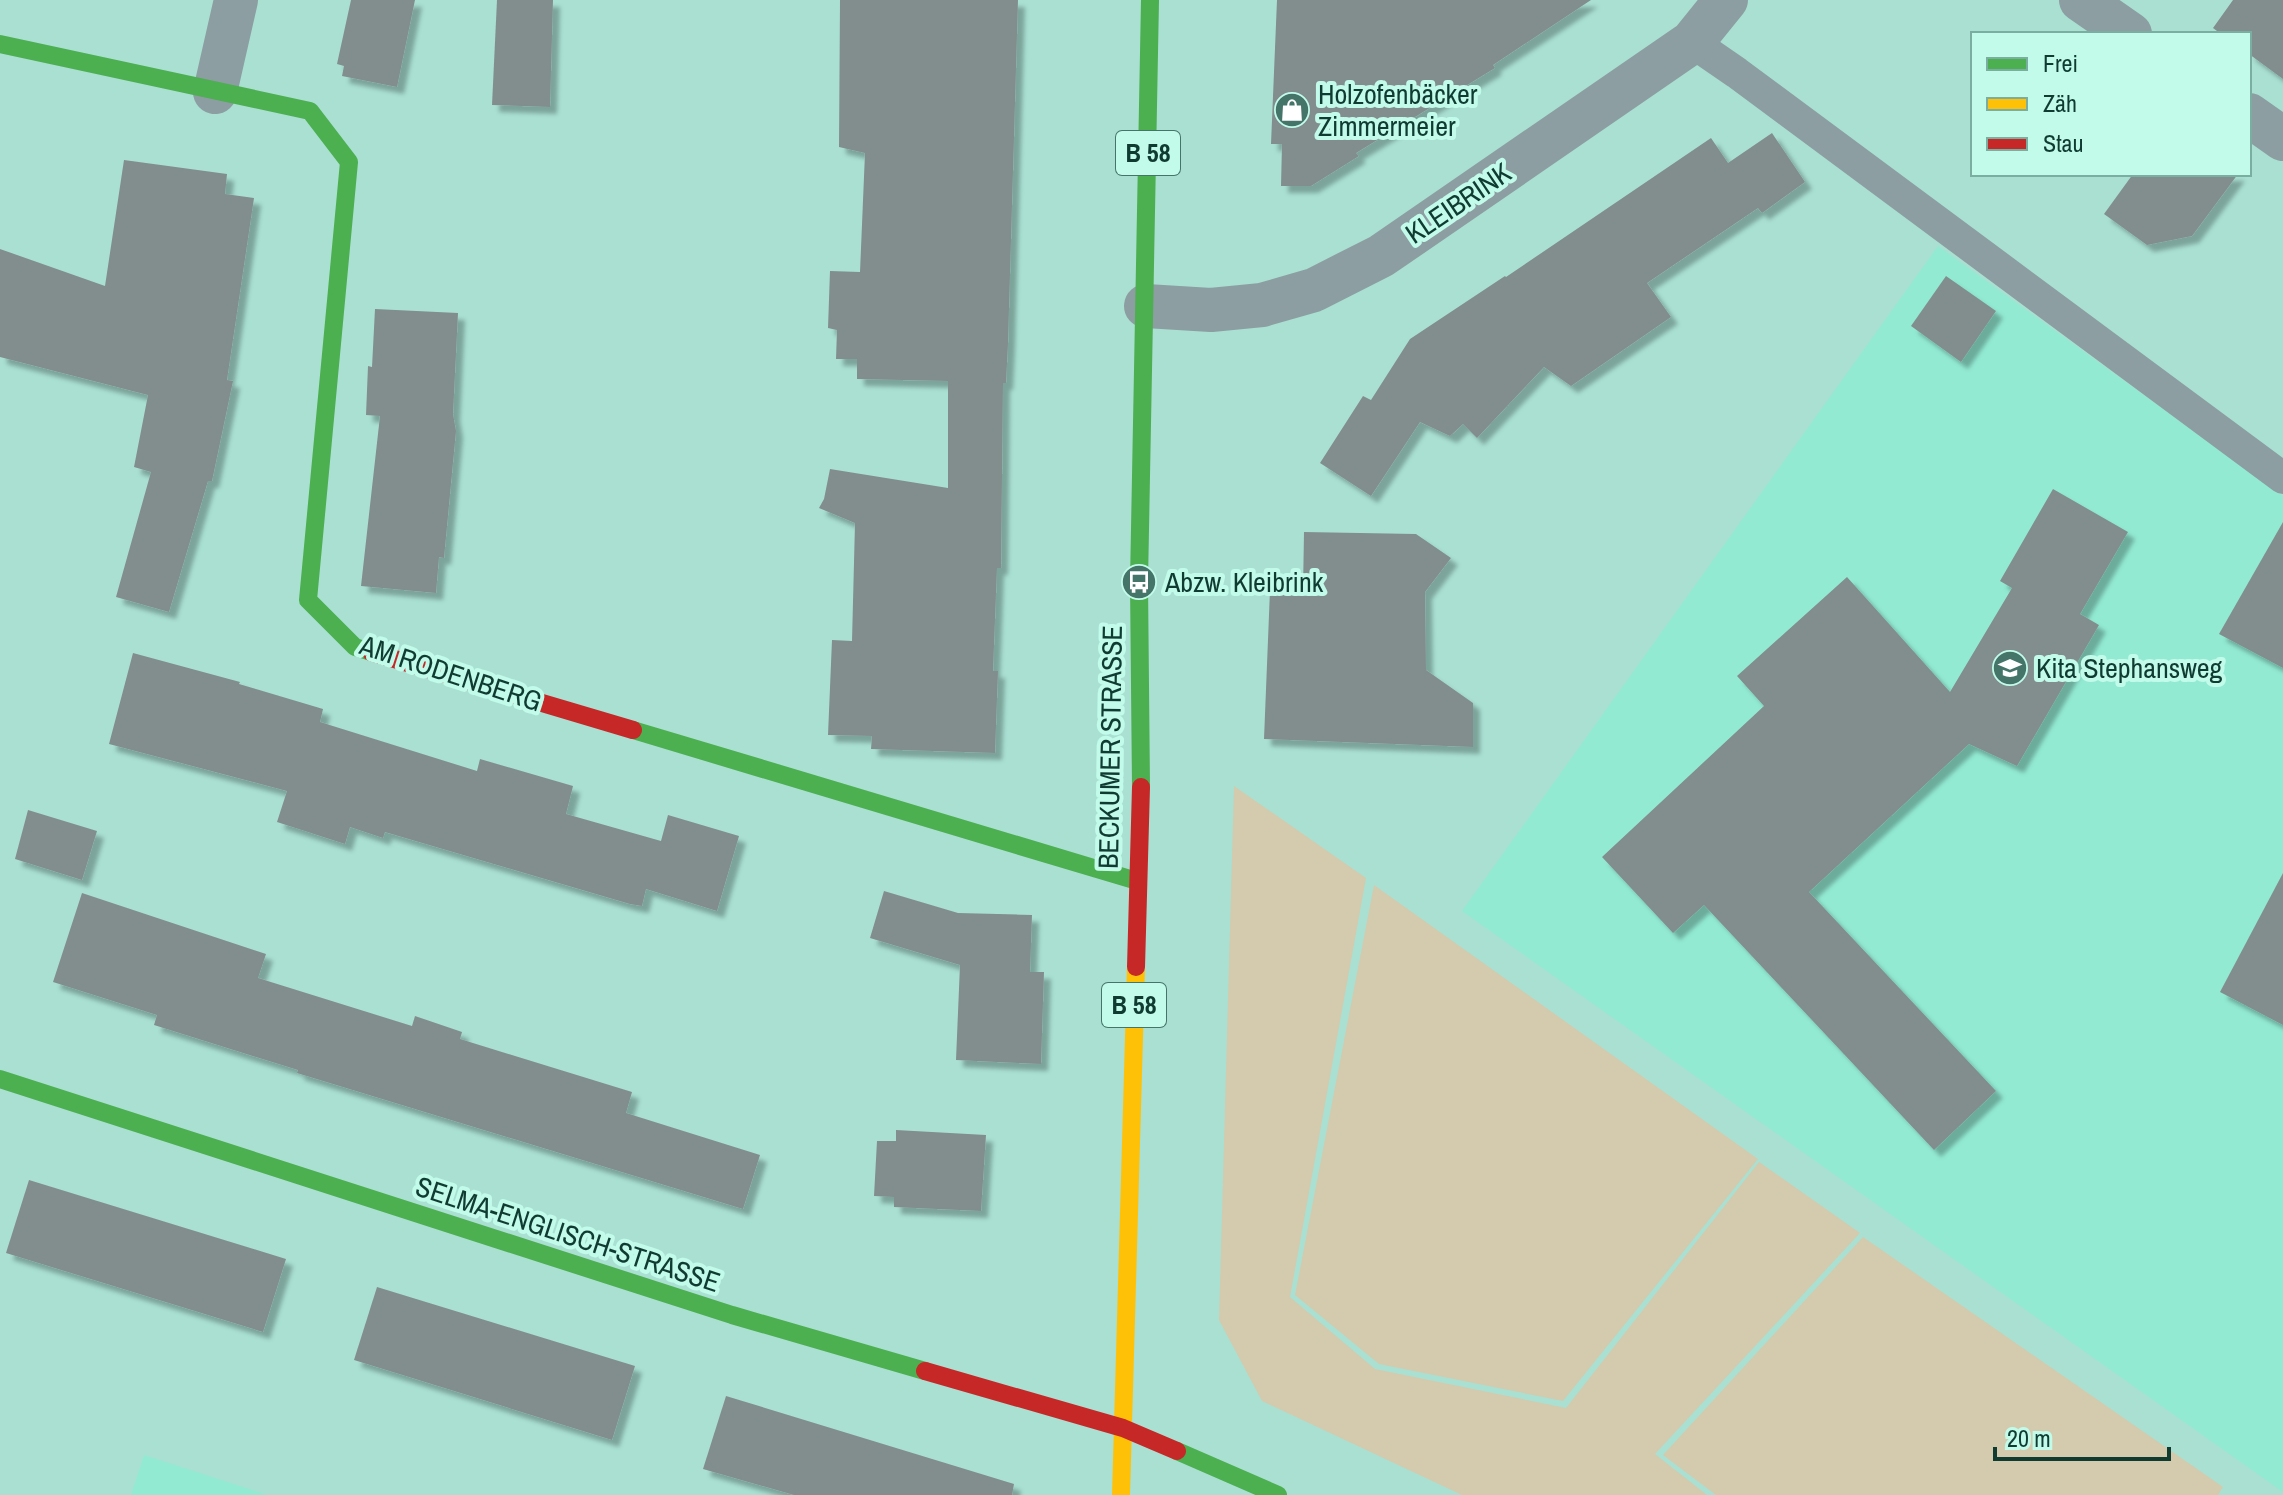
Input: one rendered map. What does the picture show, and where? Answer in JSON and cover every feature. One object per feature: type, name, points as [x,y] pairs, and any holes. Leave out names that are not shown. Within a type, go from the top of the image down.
[{"type":"street","points":[[215,92],[236,0]]},
{"type":"street","name":"BECKUMER STRASSE","points":[[1121,1495],[1142,736],[1139,582],[1150,0]]},
{"type":"street","name":"KLEIBRINK","points":[[1146,306],[1211,310],[1249,306],[1314,290],[1381,256],[1692,42],[1726,0]]},
{"type":"street","points":[[2081,0],[2127,32]]},
{"type":"street","name":"AM RODENBERG","points":[[0,44],[310,111],[349,162],[308,600],[355,647],[1137,881]]},
{"type":"street","points":[[2251,116],[2283,139]]},
{"type":"street","name":"SELMA-ENGLISCH-STRASSE","points":[[0,1079],[732,1315],[1123,1428],[1278,1495]]},
{"type":"lane","points":[[1692,42],[2283,478]]},
{"type":"shaded area","points":[[1938,246],[2283,496],[2283,1492],[1462,911]]},
{"type":"shaded area","points":[[1234,786],[1366,878],[1290,1297],[1375,1369],[1566,1408],[1759,1162],[1860,1233],[1655,1454],[1707,1495],[1462,1495],[1262,1401],[1219,1320]]},
{"type":"shaded area","points":[[1374,885],[1758,1159],[1563,1401],[1379,1364],[1295,1295]]},
{"type":"shaded area","points":[[1863,1237],[2223,1487],[2218,1495],[1716,1495],[1663,1455]]},
{"type":"shaded area","points":[[144,1455],[268,1495],[131,1495]]},
{"type":"building","points":[[351,0],[415,0],[397,87],[342,76],[344,66],[337,64]]},
{"type":"building","points":[[497,0],[553,0],[550,107],[492,105]]},
{"type":"building","points":[[840,0],[1018,0],[1008,343],[1006,383],[1003,383],[1001,568],[997,568],[993,671],[998,671],[995,753],[871,749],[872,736],[828,735],[832,640],[852,641],[855,523],[819,508],[830,469],[948,488],[948,381],[857,379],[857,359],[836,359],[837,330],[828,328],[830,271],[860,272],[865,153],[839,147]]},
{"type":"building","points":[[1277,0],[1591,0],[1493,65],[1495,68],[1356,153],[1359,156],[1311,186],[1281,186],[1282,144],[1271,144]]},
{"type":"building","points":[[2233,0],[2283,0],[2283,79],[2251,55],[2251,32],[2218,32],[2213,28]]},
{"type":"building","points":[[1772,133],[1805,182],[1762,213],[1758,208],[1647,283],[1671,317],[1571,386],[1544,367],[1477,438],[1463,424],[1450,436],[1420,422],[1371,496],[1320,463],[1363,396],[1371,400],[1410,339],[1711,138],[1728,163]]},
{"type":"building","points":[[124,160],[227,174],[225,194],[254,198],[227,380],[233,381],[212,481],[208,481],[169,612],[116,597],[151,472],[134,467],[148,395],[0,357],[0,249],[105,286]]},
{"type":"building","points":[[2132,176],[2237,176],[2192,236],[2147,245],[2104,214]]},
{"type":"building","points":[[1946,276],[1996,311],[1961,362],[1911,326]]},
{"type":"building","points":[[375,309],[458,313],[453,414],[456,431],[444,558],[439,557],[436,593],[361,586],[380,416],[366,415]]},
{"type":"building","points":[[2053,489],[2128,532],[2080,614],[2099,625],[2017,766],[1969,744],[1809,892],[1996,1091],[1934,1150],[1704,905],[1673,933],[1602,857],[1764,706],[1737,676],[1847,577],[1950,692],[2012,588],[2000,581]]},
{"type":"building","points":[[2283,522],[2283,668],[2219,634]]},
{"type":"building","points":[[1304,532],[1416,534],[1451,558],[1425,592],[1426,670],[1473,703],[1473,747],[1264,739],[1270,590],[1303,591]]},
{"type":"building","points":[[133,653],[240,682],[323,709],[320,722],[477,771],[480,759],[573,786],[566,814],[661,841],[668,815],[739,836],[717,911],[646,889],[642,906],[630,904],[385,832],[383,838],[350,827],[345,844],[277,822],[287,791],[109,744]]},
{"type":"building","points":[[28,810],[97,831],[82,880],[15,859]]},
{"type":"building","points":[[2283,873],[2283,1025],[2220,992]]},
{"type":"building","points":[[884,891],[958,913],[1032,915],[1030,972],[1044,972],[1041,1064],[956,1060],[960,965],[870,938]]},
{"type":"building","points":[[82,893],[266,954],[258,978],[412,1026],[415,1016],[462,1032],[460,1039],[632,1092],[626,1113],[760,1155],[743,1209],[297,1073],[298,1070],[154,1025],[157,1015],[53,982]]},
{"type":"building","points":[[896,1130],[986,1135],[981,1211],[894,1207],[894,1197],[874,1196],[877,1141],[896,1141]]},
{"type":"building","points":[[29,1180],[286,1259],[263,1332],[6,1253]]},
{"type":"building","points":[[377,1287],[635,1366],[612,1440],[354,1360]]},
{"type":"building","points":[[726,1396],[1014,1484],[1012,1495],[794,1495],[703,1469]]},
{"type":"traffic: fast","points":[[1141,787],[1139,582],[1150,0]]},
{"type":"traffic: fast","points":[[0,44],[310,111],[349,162],[308,600],[355,647],[371,652]]},
{"type":"traffic: fast","points":[[633,730],[1137,881]]},
{"type":"traffic: fast","points":[[0,1079],[732,1315],[925,1371]]},
{"type":"traffic: fast","points":[[1177,1451],[1278,1495]]},
{"type":"traffic: slow","points":[[1121,1495],[1136,967]]},
{"type":"traffic: jam","points":[[371,652],[633,730]]},
{"type":"traffic: jam","points":[[1136,967],[1141,787]]},
{"type":"traffic: jam","points":[[925,1371],[1123,1428],[1177,1451]]},
{"type":"place","name":"Holzofenbäcker Zimmermeier","points":[[1292,110]]},
{"type":"place","name":"Abzw. Kleibrink","points":[[1139,582]]},
{"type":"place","name":"Kita Stephansweg","points":[[2010,668]]}]
